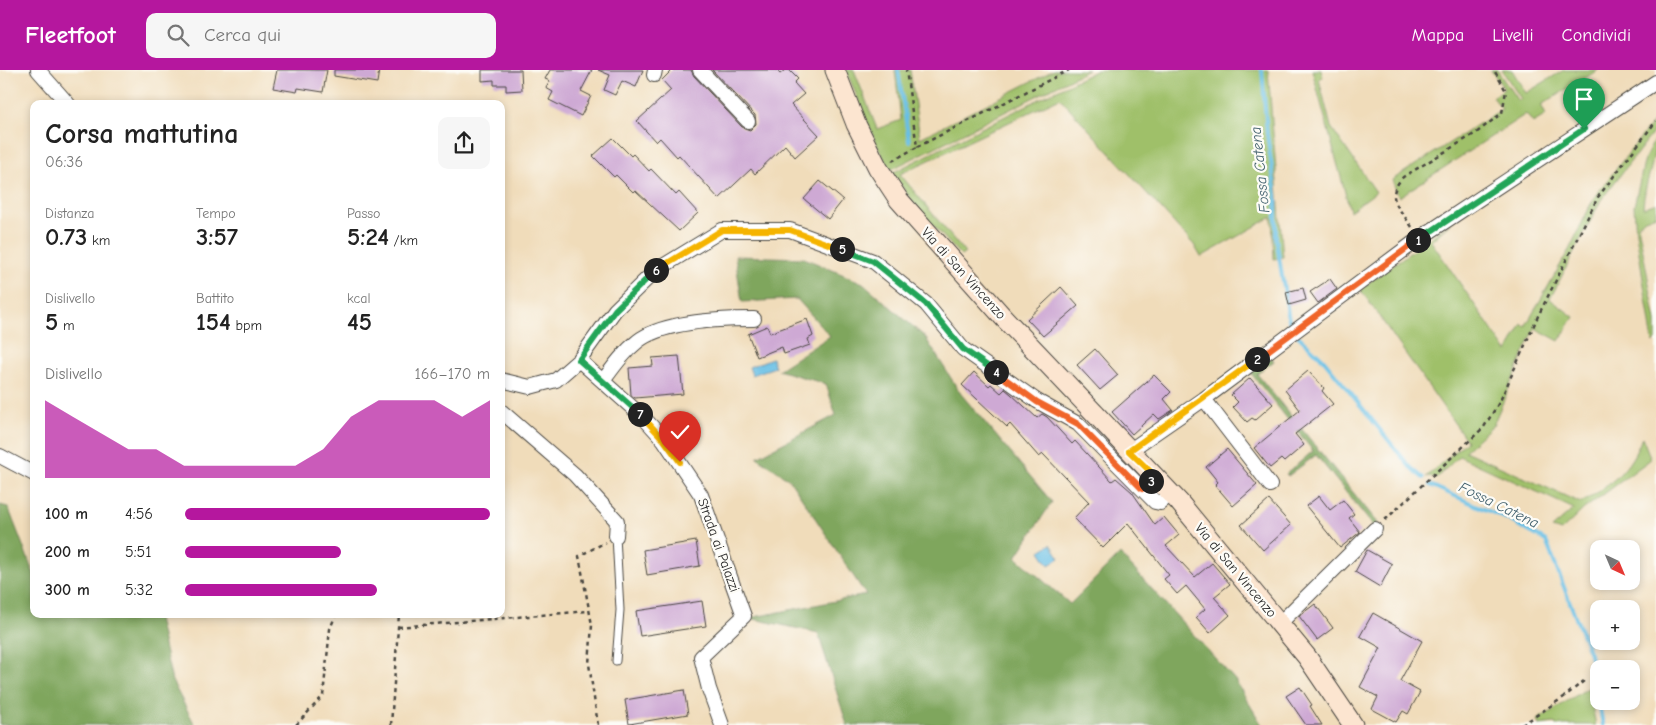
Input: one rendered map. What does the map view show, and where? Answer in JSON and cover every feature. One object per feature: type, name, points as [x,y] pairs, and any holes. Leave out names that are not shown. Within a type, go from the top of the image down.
[{"type":"main road","name":"Via di San Vincenzo","points":[[833,73],[878,168],[899,200],[1010,324],[1129,451],[1149,483],[1280,623],[1307,657],[1353,725]]},
{"type":"street","points":[[38,70],[64,100]]},
{"type":"street","points":[[700,70],[748,121]]},
{"type":"street","points":[[1129,451],[1204,399],[1420,238],[1656,82]]},
{"type":"street","points":[[505,381],[530,387],[556,380],[579,360],[615,310],[655,271],[722,230],[790,230],[873,261],[926,304],[963,349],[1037,402],[1078,424],[1149,483]]},
{"type":"street","points":[[603,381],[623,353],[640,339],[660,331],[704,321],[754,319]]},
{"type":"street","name":"Strada ai Palazzi","points":[[579,360],[664,440],[701,495],[744,616],[702,656],[709,689],[722,725]]},
{"type":"street","points":[[1204,399],[1270,485]]},
{"type":"street","points":[[505,414],[576,474],[617,521],[616,536]]},
{"type":"street","points":[[0,456],[30,472]]},
{"type":"street","name":"Via di San Vincenzo","points":[[1280,623],[1375,528]]},
{"type":"lane","points":[[616,536],[620,610],[616,661]]},
{"type":"path","points":[[906,70],[917,147]]},
{"type":"path","points":[[878,168],[1069,70]]},
{"type":"path","points":[[1420,238],[1395,202],[1392,195],[1394,187],[1404,177],[1476,133],[1502,113],[1506,91],[1494,70]]},
{"type":"path","points":[[1375,528],[1484,427],[1500,400],[1538,316],[1598,197],[1656,121]]},
{"type":"path","points":[[598,725],[589,664],[592,625],[579,556],[616,536]]},
{"type":"path","points":[[505,618],[588,611]]},
{"type":"path","points":[[296,725],[323,696],[330,629],[334,618]]},
{"type":"path","points":[[391,725],[399,618]]},
{"type":"path","points":[[398,627],[505,618]]},
{"type":"path","points":[[1522,725],[1564,697],[1585,680]]},
{"type":"green space","points":[[846,70],[854,70],[877,129],[901,120],[895,70],[910,70],[920,138],[1054,70],[1088,70],[890,170],[875,141]]},
{"type":"green space","points":[[1097,70],[1268,70],[1283,257],[1274,259],[1272,217],[1201,257],[1194,245],[1060,98],[900,174],[965,253],[961,256],[918,209],[892,173]]},
{"type":"green space","points":[[1312,70],[1321,70],[1323,77],[1319,79],[1331,127],[1376,192],[1350,211]]},
{"type":"green space","points":[[1491,70],[1497,70],[1518,101],[1521,99],[1502,70],[1512,70],[1526,93],[1564,70],[1598,70],[1541,105],[1546,115],[1533,123],[1526,114],[1399,197],[1392,180],[1502,109],[1493,97],[1504,89]]},
{"type":"green space","points":[[1656,118],[1656,129],[1601,200],[1550,299],[1574,317],[1559,341],[1535,328],[1493,425],[1465,451],[1581,503],[1618,476],[1632,459],[1642,437],[1651,459],[1584,509],[1561,531],[1552,528],[1574,509],[1459,456],[1437,478],[1426,477],[1467,441],[1360,289],[1452,222],[1431,241],[1507,352],[1522,324],[1525,327],[1570,248],[1595,196]]},
{"type":"green space","points":[[1656,137],[1643,208],[1656,203],[1656,215],[1645,219],[1638,225],[1656,321],[1656,340],[1653,343],[1636,233],[1634,206],[1645,158]]},
{"type":"green space","points":[[735,256],[804,258],[863,283],[925,337],[961,394],[1052,502],[1016,557],[1070,604],[1120,554],[1235,680],[1262,725],[847,725],[818,633],[749,618],[866,595],[790,480],[757,457],[836,415],[826,384],[778,370],[830,336],[797,299],[742,302]]},
{"type":"green space","points":[[1271,357],[1274,361],[1257,374],[1378,523],[1374,527],[1316,455],[1288,476],[1286,474],[1313,451],[1250,372]]},
{"type":"green space","points":[[0,505],[8,507],[30,564],[30,618],[158,618],[172,681],[195,725],[0,725]]},
{"type":"green space","points":[[1588,688],[1590,710],[1593,710],[1596,725],[1556,725],[1555,723],[1539,725],[1537,720]]},
{"type":"water","points":[[772,358],[775,367],[752,375],[749,367]]},
{"type":"water","points":[[1051,544],[1060,558],[1049,565],[1040,551]]},
{"type":"building","points":[[277,70],[327,70],[323,92],[298,88],[297,92],[273,88]]},
{"type":"building","points":[[334,70],[379,70],[377,83],[334,76]]},
{"type":"building","points":[[482,70],[521,70],[522,90],[506,91],[506,85],[494,85],[494,80],[482,81]]},
{"type":"building","points":[[550,70],[592,70],[581,91],[591,96],[581,116],[549,100],[553,92],[546,88],[550,81],[545,79]]},
{"type":"building","points":[[598,70],[643,70],[636,87],[622,81],[615,95],[604,90],[610,75]]},
{"type":"building","points":[[672,70],[691,70],[694,76],[742,127],[750,130],[756,124],[755,115],[712,70],[776,70],[780,74],[785,70],[789,70],[798,79],[794,83],[804,94],[791,105],[819,135],[795,157],[785,145],[755,174],[751,169],[719,199],[679,155],[677,157],[660,138],[656,142],[637,121],[671,90],[662,80]]},
{"type":"building","points":[[613,138],[631,156],[633,154],[649,171],[651,169],[676,195],[679,192],[698,213],[679,231],[635,190],[633,192],[616,175],[614,177],[593,156]]},
{"type":"building","points":[[820,181],[843,200],[828,219],[804,199]]},
{"type":"building","points":[[1330,279],[1337,289],[1318,303],[1310,292]]},
{"type":"building","points":[[1061,287],[1078,306],[1043,336],[1027,319]]},
{"type":"building","points":[[1303,288],[1306,300],[1289,305],[1286,292]]},
{"type":"building","points":[[807,319],[813,336],[808,339],[810,345],[784,354],[782,347],[757,357],[748,334],[767,326],[770,333]]},
{"type":"building","points":[[1095,349],[1118,375],[1100,390],[1077,365]]},
{"type":"building","points":[[679,356],[683,394],[635,398],[631,395],[629,368],[653,366],[652,358]]},
{"type":"building","points":[[1308,371],[1324,388],[1322,391],[1333,404],[1295,434],[1304,445],[1284,462],[1281,459],[1270,468],[1254,448],[1300,410],[1285,390]]},
{"type":"building","points":[[974,372],[989,386],[991,384],[1001,393],[1005,389],[1037,418],[1042,414],[1047,417],[1072,444],[1075,441],[1112,481],[1116,478],[1132,492],[1155,525],[1164,517],[1179,535],[1166,546],[1195,577],[1212,563],[1230,584],[1214,597],[1230,615],[1210,633],[1196,617],[1205,609],[1186,586],[1177,594],[1164,579],[1169,575],[1128,523],[1103,548],[1074,518],[1089,502],[1043,454],[1039,457],[1010,424],[1007,427],[962,385]]},
{"type":"building","points":[[1154,375],[1171,392],[1164,399],[1173,410],[1159,419],[1154,414],[1132,434],[1112,412]]},
{"type":"building","points":[[1250,378],[1273,404],[1255,420],[1252,418],[1247,422],[1233,407],[1238,402],[1231,395]]},
{"type":"building","points":[[1227,449],[1257,485],[1233,506],[1215,485],[1218,482],[1206,467]]},
{"type":"building","points":[[1319,496],[1330,510],[1343,500],[1354,514],[1349,518],[1360,532],[1340,548],[1306,506]]},
{"type":"building","points":[[1269,500],[1291,525],[1263,550],[1241,525]]},
{"type":"building","points":[[696,541],[700,566],[647,575],[643,550]]},
{"type":"building","points":[[1367,550],[1392,564],[1380,587],[1355,572]]},
{"type":"building","points":[[702,601],[706,626],[640,636],[636,611]]},
{"type":"building","points":[[1315,604],[1333,628],[1317,640],[1299,616]]},
{"type":"building","points":[[1373,613],[1422,641],[1400,681],[1420,692],[1408,714],[1403,711],[1396,722],[1372,709],[1378,697],[1360,687],[1381,648],[1360,636]]},
{"type":"building","points":[[1300,687],[1322,725],[1306,725],[1286,696]]},
{"type":"building","points":[[684,690],[688,714],[629,724],[625,700]]},
{"type":"waterway","points":[[898,70],[909,141]]},
{"type":"waterway","name":"Fossa Catena","points":[[1262,70],[1267,134],[1276,195],[1276,238],[1290,326]]},
{"type":"waterway","name":"Fossa Catena","points":[[1298,336],[1323,359],[1410,467],[1423,478]]},
{"type":"waterway","name":"Fossa Catena","points":[[1430,485],[1507,519],[1546,541],[1590,654],[1603,725]]},
{"type":"route","points":[[680,462],[645,419],[579,360],[615,310],[655,271],[722,230],[790,230],[873,261],[926,304],[963,349],[1037,402],[1078,424],[1142,489],[1156,477],[1129,451],[1204,399],[1420,238],[1584,129]]}]
